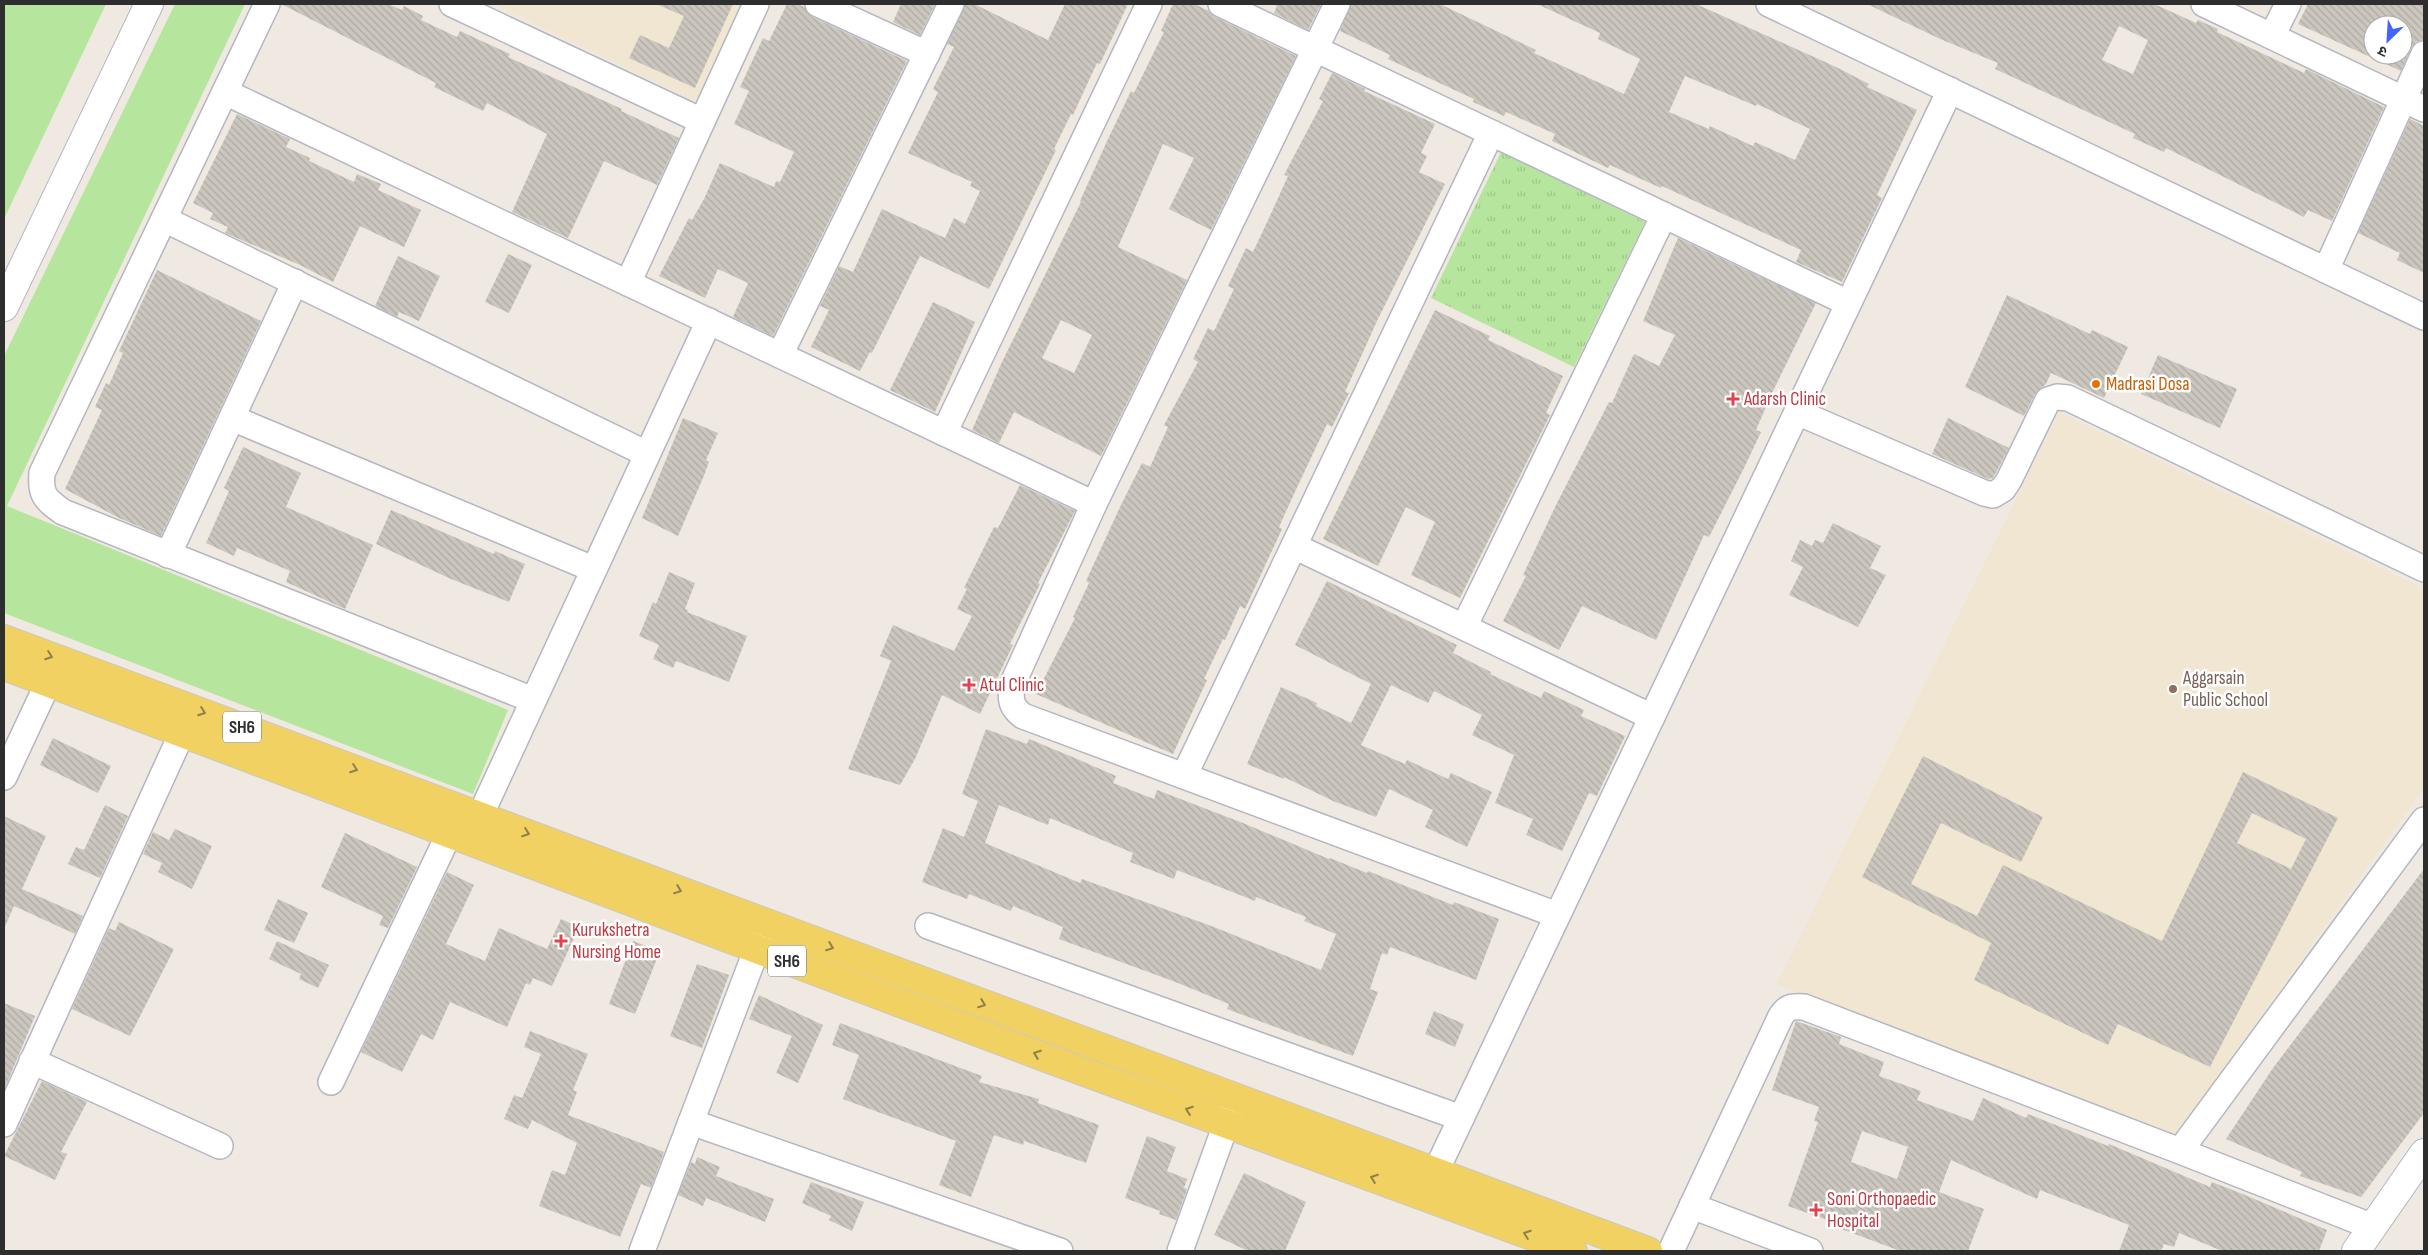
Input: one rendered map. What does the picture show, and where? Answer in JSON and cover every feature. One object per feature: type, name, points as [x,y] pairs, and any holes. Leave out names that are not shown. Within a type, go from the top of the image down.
[{"type":"main road","name":"SH6","points":[[4,639],[1236,1098],[1573,1251]]},
{"type":"main road","name":"SH6","points":[[4,666],[1226,1124],[1648,1251]]},
{"type":"street","points":[[4,307],[149,4]]},
{"type":"street","points":[[268,4],[42,472],[41,489],[47,500],[63,512],[533,700]]},
{"type":"street","points":[[628,283],[756,4]]},
{"type":"street","points":[[818,4],[926,54]]},
{"type":"street","points":[[780,356],[951,4]]},
{"type":"street","points":[[944,433],[1149,4]]},
{"type":"street","points":[[1222,4],[1848,304]]},
{"type":"street","points":[[1337,4],[1094,504],[1012,685],[1010,699],[1014,710],[1023,716],[1557,915]]},
{"type":"street","points":[[1770,4],[2424,317]]},
{"type":"street","points":[[2204,4],[2413,104]]},
{"type":"street","points":[[2272,36],[2288,4]]},
{"type":"street","points":[[459,5],[702,121]]},
{"type":"street","points":[[2326,270],[2413,104],[2424,54]]},
{"type":"street","points":[[1429,1184],[1950,90]]},
{"type":"street","points":[[225,92],[1094,504]]},
{"type":"street","points":[[1184,776],[1491,133]]},
{"type":"street","points":[[1464,627],[1664,215]]},
{"type":"street","points":[[164,219],[647,454]]},
{"type":"street","points":[[168,555],[295,282]]},
{"type":"street","points":[[480,816],[708,321]]},
{"type":"street","points":[[1796,412],[1984,493],[1993,495],[2003,490],[2010,480],[2048,400],[2057,397],[2068,398],[2424,569]]},
{"type":"street","points":[[232,418],[593,569]]},
{"type":"street","points":[[1294,546],[1652,717]]},
{"type":"street","points":[[4,777],[48,683]]},
{"type":"street","points":[[4,1124],[182,733]]},
{"type":"street","points":[[2180,1151],[2424,820]]},
{"type":"street","points":[[331,1082],[449,834]]},
{"type":"street","points":[[642,1251],[766,923]]},
{"type":"street","points":[[928,926],[1461,1118]]},
{"type":"street","points":[[1671,1251],[1780,1018],[1784,1010],[1792,1006],[1804,1007],[2180,1151],[2373,1228]]},
{"type":"street","points":[[32,1061],[220,1146]]},
{"type":"street","points":[[1180,1251],[1236,1098]]},
{"type":"street","points":[[691,1122],[1060,1251]]},
{"type":"street","points":[[2356,1251],[2424,1153]]},
{"type":"street","points":[[1692,1206],[1810,1251]]},
{"type":"shaded area","points":[[493,4],[744,4],[697,102]]},
{"type":"shaded area","name":"Aggarsain Public School","points":[[2059,412],[2424,589],[2424,788],[2175,1135],[1777,984]]},
{"type":"green space","points":[[4,4],[106,4],[4,219]]},
{"type":"green space","points":[[175,4],[245,4],[7,506],[508,710],[473,794],[4,613],[4,356]]},
{"type":"green space","points":[[1501,152],[1645,222],[1574,367],[1431,298]]},
{"type":"building","points":[[281,4],[388,4],[402,10],[404,6],[423,16],[421,20],[457,37],[460,31],[510,54],[508,57],[622,109],[621,111],[679,138],[657,185],[604,161],[568,238],[512,212],[547,134],[487,103],[483,111],[434,87],[436,83]]},
{"type":"building","points":[[656,4],[733,4],[695,88],[629,58],[640,35],[669,48],[684,16]]},
{"type":"building","points":[[787,4],[797,4],[804,7],[812,17],[907,61],[773,336],[733,317],[748,283],[718,269],[705,298],[659,276],[689,218],[692,220],[704,199],[720,163],[774,187],[776,181],[780,182],[794,152],[734,124],[749,91],[740,87],[763,38],[769,41]]},
{"type":"building","points":[[901,4],[935,4],[920,35],[893,22]]},
{"type":"building","points":[[965,4],[974,4],[1048,40],[1065,4],[1128,4],[1100,64],[1097,63],[1073,115],[1071,114],[1054,149],[1056,150],[989,289],[920,256],[872,353],[870,352],[860,371],[811,347],[829,310],[820,306],[839,266],[853,272],[882,209],[945,238],[954,218],[965,224],[980,191],[970,186],[972,182],[908,153],[938,92],[933,89],[954,47],[947,44]]},
{"type":"building","points":[[1173,4],[1194,4],[1209,11],[1215,17],[1296,56],[1211,230],[1169,209],[1194,158],[1163,144],[1118,247],[1187,280],[1101,456],[1014,412],[999,443],[972,430],[1002,362],[1081,202],[1131,91],[1134,93],[1164,32],[1161,31]],"holes":[[[1061,320],[1092,335],[1074,373],[1042,358]]]},
{"type":"building","points":[[1273,4],[1321,4],[1308,30],[1274,13],[1277,6]]},
{"type":"building","points":[[1351,4],[1440,4],[1536,50],[1534,53],[1624,94],[1640,59],[1598,39],[1600,33],[1537,4],[1696,4],[1834,66],[1869,84],[1867,87],[1917,110],[1877,195],[1882,198],[1842,282],[1796,262],[1801,250],[1662,186],[1661,188],[1610,165],[1608,168],[1552,141],[1555,134],[1506,112],[1504,116],[1473,102],[1474,99],[1388,59],[1390,55],[1340,31]],"holes":[[[1685,76],[1756,106],[1757,104],[1810,129],[1795,160],[1755,142],[1753,146],[1710,126],[1709,129],[1669,112]]]},
{"type":"building","points":[[1867,4],[2154,4],[2196,23],[2198,20],[2218,29],[2217,32],[2304,73],[2306,69],[2384,107],[2332,221],[2308,210],[2304,217],[2166,148],[2164,152],[2133,138],[2135,134],[1995,69],[1998,63],[1938,38]],"holes":[[[2119,26],[2148,40],[2133,74],[2102,60]]]},
{"type":"building","points":[[2308,4],[2424,4],[2424,40],[2416,42],[2413,46],[2413,15],[2363,15],[2363,54],[2298,24]]},
{"type":"building","points":[[2388,65],[2404,65],[2401,71]]},
{"type":"building","points":[[1332,73],[1365,89],[1364,91],[1435,124],[1421,153],[1427,156],[1419,172],[1445,184],[1377,321],[1345,392],[1349,393],[1332,427],[1327,424],[1293,496],[1279,527],[1282,529],[1245,609],[1240,606],[1225,640],[1223,639],[1204,679],[1207,680],[1173,754],[1036,694],[1075,618],[1073,617],[1089,583],[1086,581],[1120,507],[1142,463],[1150,467],[1168,427],[1164,425],[1198,362],[1193,359],[1208,328],[1214,331],[1234,289],[1228,286],[1246,248],[1253,252],[1288,176],[1284,175],[1323,101],[1319,99]]},
{"type":"building","points":[[237,114],[290,139],[286,147],[310,158],[309,161],[354,182],[357,174],[381,184],[378,190],[421,210],[404,247],[360,226],[333,282],[300,265],[225,233],[228,227],[210,219],[213,213],[193,203]]},
{"type":"building","points":[[2410,119],[2424,126],[2424,273],[2397,260],[2400,253],[2358,233]]},
{"type":"building","points":[[1678,238],[1816,303],[1773,391],[1756,430],[1761,432],[1744,468],[1709,537],[1704,535],[1656,640],[1582,606],[1559,650],[1503,621],[1526,576],[1523,575],[1556,505],[1609,402],[1612,403],[1634,354],[1659,366],[1675,335],[1643,321]]},
{"type":"building","points":[[508,254],[532,265],[509,313],[485,302]]},
{"type":"building","points":[[398,256],[440,276],[419,321],[399,312],[397,317],[375,306]]},
{"type":"building","points":[[157,270],[261,321],[161,536],[119,518],[65,489],[102,410],[95,407],[106,383],[109,385],[123,353],[119,351]]},
{"type":"building","points":[[2007,295],[2090,334],[2092,330],[2128,347],[2104,398],[2051,373],[2046,384],[2035,394],[2024,416],[1965,387]]},
{"type":"building","points":[[933,302],[975,322],[935,412],[890,390]]},
{"type":"building","points":[[1435,310],[1490,336],[1488,340],[1563,376],[1546,413],[1550,415],[1460,598],[1411,575],[1435,522],[1406,507],[1378,566],[1323,539]]},
{"type":"building","points":[[2158,355],[2237,389],[2220,428],[2141,394]]},
{"type":"building","points":[[683,418],[718,433],[706,460],[709,462],[703,478],[678,536],[642,518]]},
{"type":"building","points":[[1948,418],[2009,448],[1993,478],[1988,479],[1932,454]]},
{"type":"building","points":[[243,447],[301,473],[286,507],[373,545],[345,609],[286,582],[290,571],[237,548],[234,556],[206,543],[229,491],[224,488]]},
{"type":"building","points":[[1020,485],[1075,511],[1038,583],[1040,584],[1010,644],[1013,645],[980,714],[942,695],[915,759],[900,785],[848,769],[891,661],[880,656],[893,625],[954,651],[972,616],[957,609],[967,589],[964,588],[994,527],[998,528]]},
{"type":"building","points":[[391,510],[494,554],[495,551],[525,564],[509,602],[451,579],[376,544]]},
{"type":"building","points":[[1833,523],[1881,546],[1870,568],[1886,575],[1858,627],[1789,595],[1803,567],[1791,561],[1800,540],[1812,546],[1815,540],[1823,543]]},
{"type":"building","points":[[669,572],[695,583],[685,609],[688,610],[687,612],[747,636],[729,682],[676,661],[673,668],[653,659],[659,645],[639,636],[653,602],[656,604]]},
{"type":"building","points":[[1327,581],[1457,645],[1453,653],[1491,672],[1490,674],[1541,698],[1544,691],[1584,710],[1581,716],[1625,736],[1597,796],[1589,793],[1562,851],[1526,835],[1533,819],[1495,803],[1514,755],[1472,735],[1482,715],[1434,691],[1428,703],[1391,685],[1361,745],[1405,764],[1407,760],[1448,779],[1451,773],[1492,792],[1467,847],[1425,827],[1433,810],[1389,789],[1376,817],[1333,801],[1284,777],[1284,779],[1247,764],[1281,687],[1317,703],[1316,706],[1351,723],[1371,684],[1295,645]]},
{"type":"building","points":[[986,729],[1027,744],[1029,739],[1116,776],[1113,783],[1154,799],[1157,790],[1329,859],[1367,873],[1368,871],[1453,905],[1454,902],[1499,919],[1476,980],[1390,947],[1387,955],[1382,953],[1370,989],[1378,992],[1353,1056],[1227,1009],[1229,1004],[1178,983],[1059,939],[1063,927],[1013,906],[1011,911],[969,894],[967,899],[922,882],[943,828],[964,837],[978,801],[962,794]],"holes":[[[999,805],[1048,825],[1050,818],[1133,853],[1130,862],[1174,879],[1177,870],[1255,901],[1256,897],[1306,917],[1304,921],[1336,934],[1321,970],[1214,927],[1082,879],[1080,883],[985,843]]]},
{"type":"building","points":[[53,738],[111,766],[98,793],[40,765]]},
{"type":"building","points":[[1923,756],[2043,817],[2021,862],[1941,823],[1911,884],[1977,916],[2003,865],[2162,941],[2243,772],[2338,818],[2210,1067],[2118,1024],[2108,1045],[1974,980],[1991,943],[1862,877]],"holes":[[[2252,813],[2306,839],[2291,869],[2237,843]]]},
{"type":"building","points":[[105,805],[128,816],[100,878],[68,864],[76,847],[84,850]]},
{"type":"building","points":[[4,816],[46,836],[22,889],[83,916],[75,934],[14,906],[4,929]]},
{"type":"building","points":[[175,829],[212,846],[192,889],[158,872],[162,863],[143,854],[153,832],[169,840]]},
{"type":"building","points":[[345,833],[417,867],[388,928],[379,925],[383,916],[321,887]]},
{"type":"building","points":[[2424,869],[2424,1113],[2361,1197],[2300,1176],[2302,1172],[2226,1139],[2273,1068]]},
{"type":"building","points":[[447,872],[474,885],[446,944],[485,961],[499,928],[547,949],[561,919],[579,927],[552,986],[533,978],[530,985],[526,983],[507,1027],[450,1002],[433,1040],[421,1034],[402,1072],[361,1052]]},
{"type":"building","points":[[278,899],[308,913],[294,943],[264,930]]},
{"type":"building","points":[[119,922],[174,949],[130,1036],[72,1009],[109,928],[115,931]]},
{"type":"building","points":[[277,941],[329,965],[318,988],[299,979],[301,974],[269,959]]},
{"type":"building","points":[[633,941],[660,951],[635,1014],[609,1004]]},
{"type":"building","points":[[697,964],[729,975],[702,1048],[670,1036]]},
{"type":"building","points":[[759,995],[823,1025],[798,1083],[776,1073],[792,1036],[749,1019]]},
{"type":"building","points":[[4,1003],[35,1016],[4,1090]]},
{"type":"building","points":[[1434,1011],[1464,1024],[1455,1047],[1425,1034]]},
{"type":"building","points":[[1796,1021],[1841,1037],[1839,1044],[1884,1062],[1879,1076],[1921,1091],[1917,1100],[1973,1121],[1983,1098],[2026,1118],[2028,1114],[2108,1146],[2109,1144],[2210,1187],[2212,1182],[2327,1230],[2319,1251],[2222,1251],[2179,1233],[2174,1247],[2164,1244],[2161,1251],[2119,1251],[2129,1225],[2040,1190],[2037,1199],[1951,1160],[1939,1192],[1984,1209],[1968,1251],[1900,1251],[1831,1225],[1832,1222],[1788,1206],[1818,1122],[1814,1121],[1819,1107],[1772,1090]],"holes":[[[1862,1131],[1908,1147],[1897,1179],[1851,1162]]]},
{"type":"building","points":[[840,1023],[982,1076],[979,1082],[1039,1099],[1038,1103],[1099,1125],[1086,1163],[1024,1141],[1023,1145],[994,1135],[971,1197],[939,1185],[956,1141],[843,1099],[859,1055],[832,1045]]},
{"type":"building","points":[[530,1031],[588,1054],[573,1090],[577,1092],[568,1115],[664,1152],[651,1188],[641,1184],[620,1237],[539,1206],[552,1170],[565,1175],[577,1143],[532,1120],[528,1129],[504,1119],[514,1095],[522,1098],[541,1054],[524,1047]]},
{"type":"building","points":[[42,1081],[87,1102],[61,1152],[67,1154],[55,1180],[4,1156]]},
{"type":"building","points":[[1147,1136],[1176,1147],[1167,1171],[1187,1179],[1184,1188],[1187,1189],[1176,1220],[1159,1214],[1160,1211],[1125,1198]]},
{"type":"building","points":[[697,1157],[720,1167],[716,1176],[774,1199],[765,1222],[706,1198],[703,1206],[678,1195],[691,1162],[695,1164]]},
{"type":"building","points":[[1244,1173],[1306,1202],[1285,1251],[1248,1251],[1214,1235]]},
{"type":"building","points":[[811,1182],[864,1202],[852,1231],[829,1220],[831,1216],[802,1203]]},
{"type":"place","name":"Madrasi Dosa","points":[[2096,384]]},
{"type":"place","name":"Adarsh Clinic","points":[[1733,399]]},
{"type":"place","name":"Atul Clinic","points":[[969,685]]},
{"type":"place","name":"Aggarsain Public School","points":[[2173,689]]},
{"type":"place","name":"Kurukshetra Nursing Home","points":[[561,941]]},
{"type":"place","name":"Soni Orthopaedic Hospital","points":[[1816,1210]]}]
